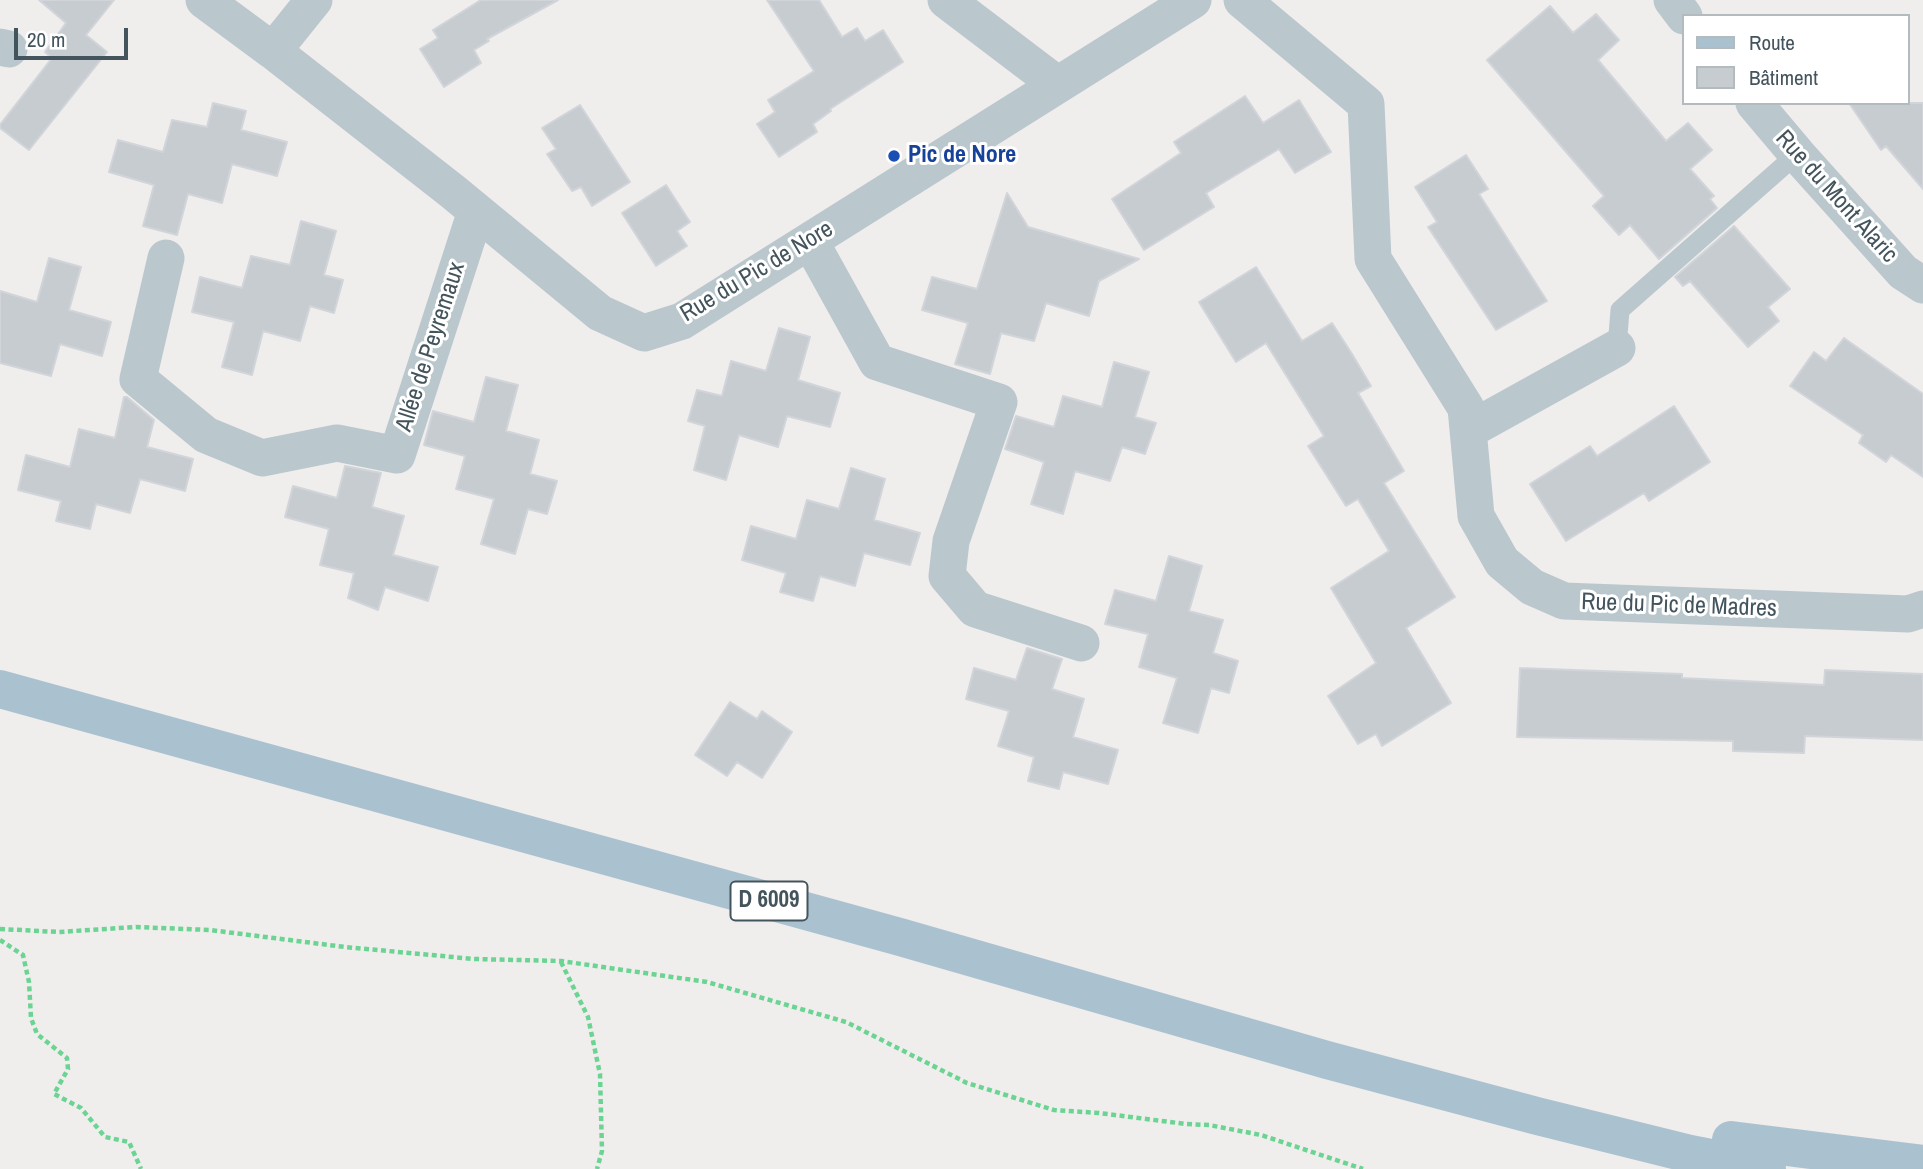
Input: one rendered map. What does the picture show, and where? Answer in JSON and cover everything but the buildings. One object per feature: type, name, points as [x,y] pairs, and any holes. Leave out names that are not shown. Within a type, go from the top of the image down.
[{"type":"main road","name":"D 6009","points":[[0,689],[900,937],[1327,1060],[1690,1154],[1767,1169]]},
{"type":"main road","points":[[1538,1116],[1923,1164]]},
{"type":"street","name":"Rue du Pic de Nore","points":[[204,0],[476,211],[600,313],[644,332],[682,321],[1193,0]]},
{"type":"street","points":[[273,51],[314,0]]},
{"type":"street","points":[[946,0],[1058,85]]},
{"type":"street","name":"Rue du Pic de Madres","points":[[1242,0],[1367,104],[1373,259],[1466,408],[1476,516],[1502,562],[1532,587],[1564,601],[1908,614],[1923,609]]},
{"type":"street","name":"Rue du Mont Alaric","points":[[1756,105],[1903,272],[1923,285]]},
{"type":"street","name":"Allée de Peyremaux","points":[[166,258],[138,379],[206,435],[262,458],[337,443],[397,454],[476,211]]},
{"type":"street","points":[[810,241],[877,362],[999,402],[951,541],[947,576],[975,609],[1082,643]]},
{"type":"street","points":[[1469,430],[1617,348]]},
{"type":"lane","points":[[1617,348],[1620,310],[1797,154]]},
{"type":"path","points":[[0,929],[59,932],[136,927],[210,930],[435,955],[561,961],[707,982],[846,1022],[967,1083],[1054,1110],[1099,1112],[1209,1125],[1261,1135],[1363,1169]]},
{"type":"path","points":[[0,940],[23,955],[29,982],[31,1018],[37,1034],[67,1058],[68,1069],[54,1094],[81,1108],[105,1137],[129,1142],[141,1169]]},
{"type":"path","points":[[561,961],[588,1017],[600,1074],[602,1152],[597,1169]]},
{"type":"place","name":"Pic de Nore","points":[[894,156]]}]
